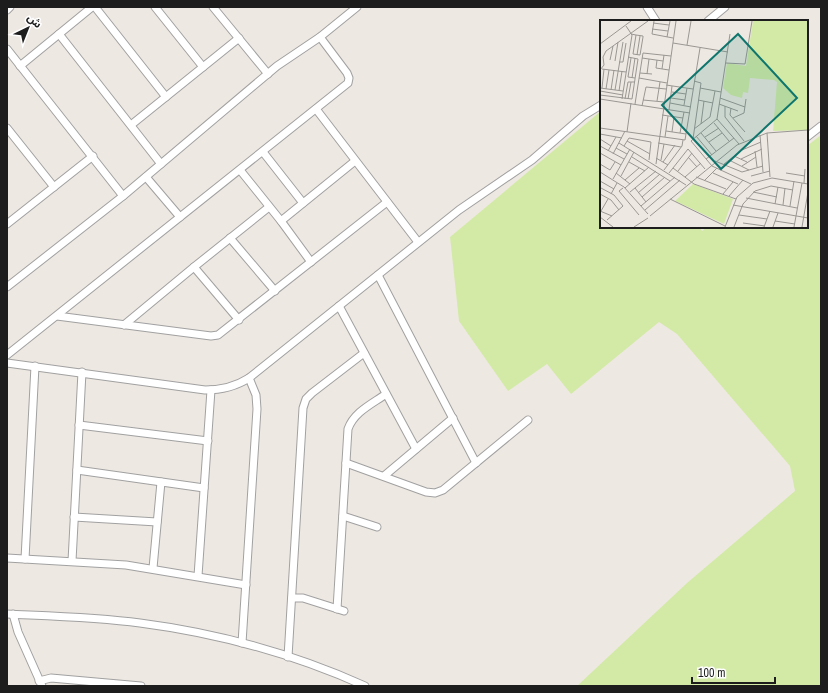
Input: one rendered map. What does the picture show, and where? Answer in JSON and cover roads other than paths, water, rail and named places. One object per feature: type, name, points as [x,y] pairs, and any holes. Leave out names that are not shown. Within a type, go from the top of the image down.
[{"type":"street","points":[[7,10],[10,7]]},
{"type":"street","points":[[20,66],[92,7]]},
{"type":"street","points":[[95,7],[166,97]]},
{"type":"street","points":[[155,7],[203,67]]},
{"type":"street","points":[[213,7],[268,74]]},
{"type":"street","points":[[7,287],[123,196],[284,61],[320,36],[357,7]]},
{"type":"street","points":[[647,7],[655,20]]},
{"type":"street","points":[[709,20],[725,7]]},
{"type":"street","points":[[60,34],[161,164]]},
{"type":"street","points":[[7,355],[316,110],[349,80],[343,66],[320,36]]},
{"type":"street","points":[[132,125],[239,38]]},
{"type":"street","points":[[7,49],[93,156],[123,196]]},
{"type":"street","points":[[7,363],[211,390],[231,387],[249,378],[418,242],[467,204],[532,160],[584,116],[600,106]]},
{"type":"street","points":[[316,110],[418,242]]},
{"type":"street","points":[[808,136],[821,126]]},
{"type":"street","points":[[8,132],[54,187]]},
{"type":"street","points":[[263,152],[303,203]]},
{"type":"street","points":[[7,224],[93,156]]},
{"type":"street","points":[[281,221],[355,161]]},
{"type":"street","points":[[240,170],[281,221],[311,262]]},
{"type":"street","points":[[146,177],[180,217]]},
{"type":"street","points":[[57,316],[211,336],[218,335],[387,202]]},
{"type":"street","points":[[124,324],[269,207]]},
{"type":"street","points":[[230,238],[275,291]]},
{"type":"street","points":[[194,267],[239,320]]},
{"type":"street","points":[[378,275],[476,463]]},
{"type":"street","points":[[339,306],[416,449]]},
{"type":"street","points":[[288,657],[304,405],[306,399],[312,393],[364,353]]},
{"type":"street","points":[[25,559],[35,366]]},
{"type":"street","points":[[72,561],[82,372]]},
{"type":"street","points":[[242,643],[257,409],[254,389],[249,378]]},
{"type":"street","points":[[198,576],[211,390]]},
{"type":"street","points":[[337,609],[348,433],[352,420],[386,394]]},
{"type":"street","points":[[384,476],[453,418]]},
{"type":"street","points":[[346,463],[426,492],[435,493],[442,490],[528,420]]},
{"type":"street","points":[[79,424],[208,441]]},
{"type":"street","points":[[77,470],[204,488]]},
{"type":"street","points":[[153,568],[161,482]]},
{"type":"street","points":[[344,516],[377,527]]},
{"type":"street","points":[[74,517],[157,522]]},
{"type":"street","points":[[7,558],[126,564],[246,585]]},
{"type":"street","points":[[292,598],[303,598],[344,611]]},
{"type":"street","points":[[141,686],[95,684],[51,678],[40,683],[10,614],[93,618],[185,630],[242,643],[288,657],[365,686]]}]
